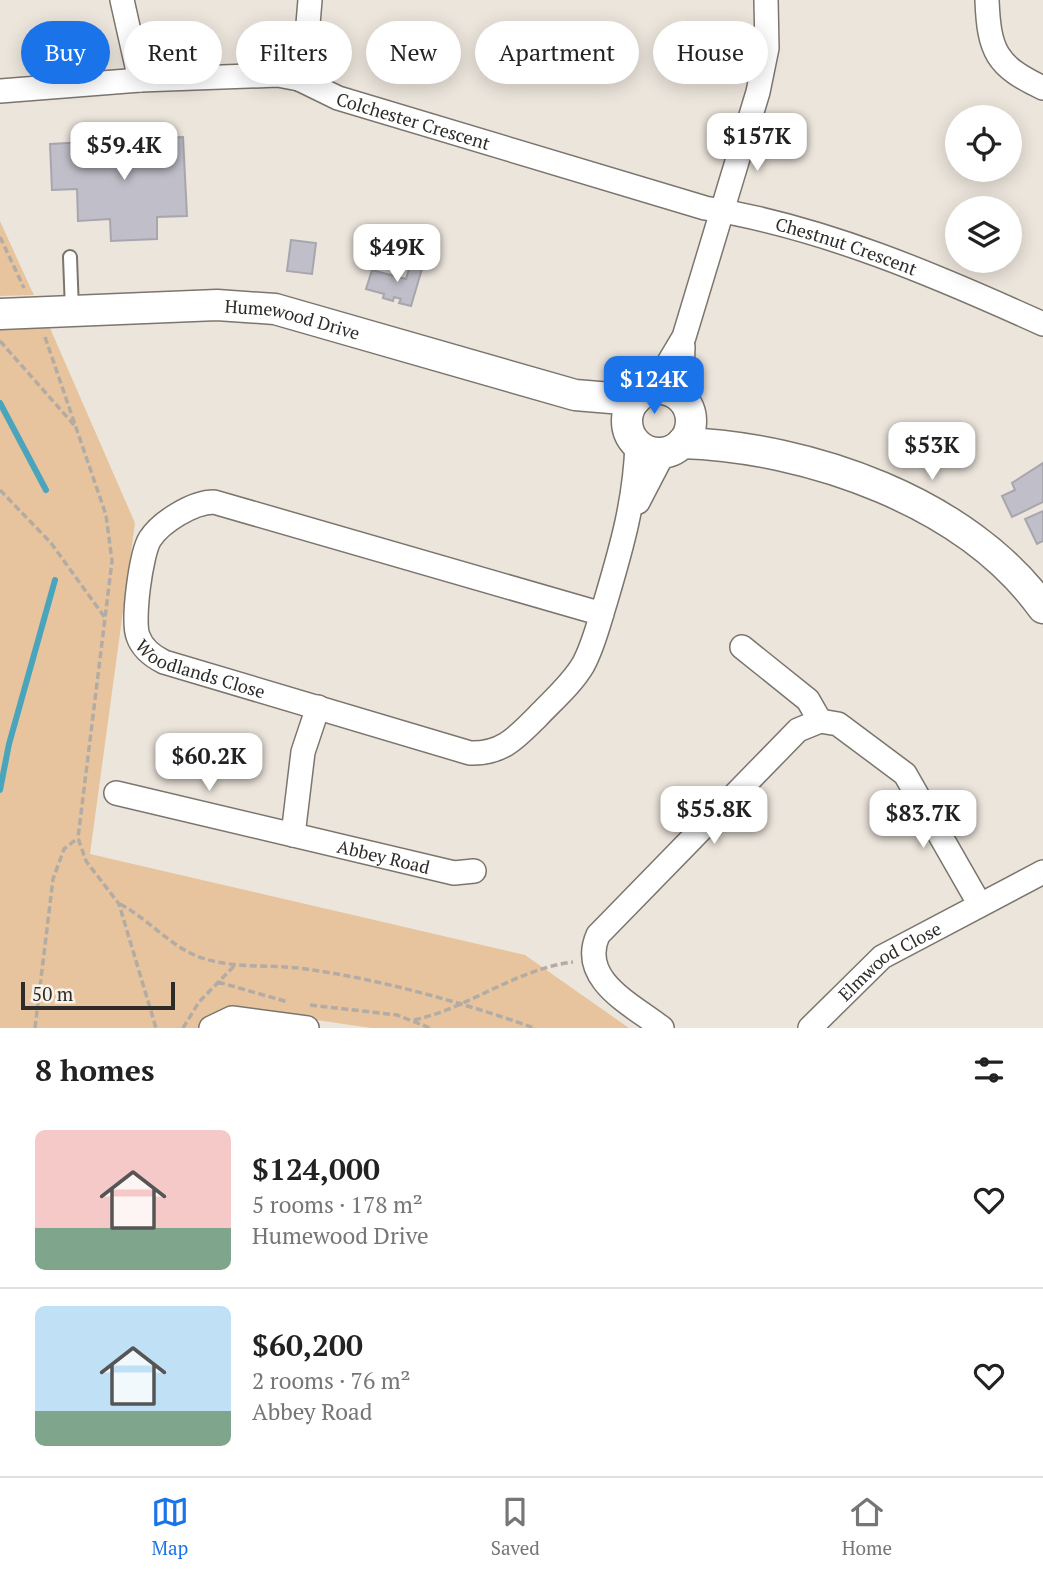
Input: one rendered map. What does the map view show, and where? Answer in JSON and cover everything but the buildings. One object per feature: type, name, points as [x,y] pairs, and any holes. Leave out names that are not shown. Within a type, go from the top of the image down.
[{"type":"street","points":[[122,0],[127,21]]},
{"type":"street","points":[[308,21],[310,0]]},
{"type":"street","name":"Woodlands Close","points":[[602,614],[225,503],[205,502],[194,506],[156,532],[145,552],[135,621],[136,632],[148,652],[164,662],[470,753],[493,751],[512,742],[573,679],[589,653],[602,614],[629,524],[765,65],[766,0]]},
{"type":"street","points":[[987,0],[989,32],[997,55],[1017,76],[1043,88]]},
{"type":"street","name":"Colchester Crescent","points":[[0,91],[124,81]]},
{"type":"street","name":"Colchester Crescent","points":[[309,84],[338,98],[722,211]]},
{"type":"street","name":"Chestnut Crescent","points":[[722,211],[741,213],[914,267],[1043,324]]},
{"type":"street","name":"Humewood Drive","points":[[0,314],[217,305],[275,309],[317,318],[880,487],[940,514],[1003,561],[1043,608]]},
{"type":"street","points":[[743,647],[808,700],[820,721]]},
{"type":"street","points":[[293,835],[303,752],[318,708]]},
{"type":"street","points":[[662,1028],[602,982],[592,959],[594,943],[603,929],[798,730],[820,721],[846,729],[905,774],[980,905]]},
{"type":"street","name":"Abbey Road","points":[[116,793],[454,873],[474,871]]},
{"type":"street","name":"Elmwood Close","points":[[810,1028],[881,957],[1043,872]]},
{"type":"street","points":[[211,1028],[232,1018],[307,1028]]},
{"type":"lane","points":[[71,257],[72,311]]},
{"type":"path","points":[[0,341],[76,427],[107,514],[112,573],[78,838],[86,861],[119,904],[179,946],[203,959],[234,966],[307,969],[457,1004],[534,1028]]},
{"type":"path","points":[[0,490],[51,543],[107,620]]},
{"type":"path","points":[[35,1028],[53,879],[64,849],[78,838]]},
{"type":"path","points":[[119,904],[156,1028]]},
{"type":"path","points":[[412,1020],[439,1014],[550,965],[592,959]]},
{"type":"path","points":[[183,1028],[199,1002],[234,966]]},
{"type":"path","points":[[218,982],[293,1003]]},
{"type":"path","points":[[306,1004],[397,1015],[430,1028]]},
{"type":"shaded area","points":[[0,221],[30,287],[34,295],[0,296]]},
{"type":"shaded area","points":[[50,328],[135,523],[90,854],[525,955],[629,1028],[371,1028],[235,1008],[214,1014],[197,1028],[0,1028],[0,330]]},
{"type":"waterway","points":[[0,403],[46,490]]},
{"type":"waterway","points":[[0,790],[9,744],[55,580]]}]
